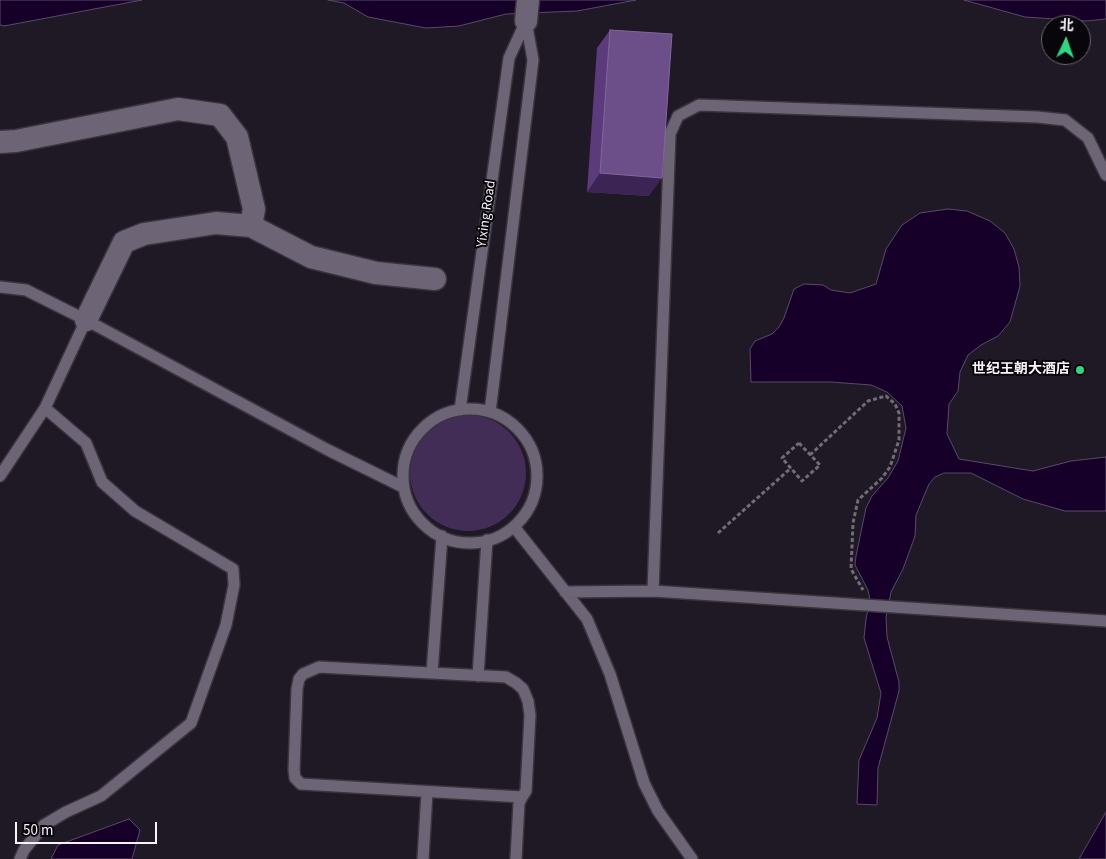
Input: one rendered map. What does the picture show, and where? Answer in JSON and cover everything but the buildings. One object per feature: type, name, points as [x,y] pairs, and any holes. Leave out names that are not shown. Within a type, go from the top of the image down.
[{"type":"street","points":[[0,142],[16,141],[178,110],[220,116],[237,137],[254,209],[251,226]]},
{"type":"street","points":[[86,320],[124,242],[144,234],[216,223],[251,226],[311,258],[376,273],[435,279]]},
{"type":"lane","name":"Yixing Road","points":[[460,410],[508,58],[527,10]]},
{"type":"lane","name":"Yixing Road","points":[[490,412],[533,60],[527,10]]},
{"type":"lane","points":[[652,592],[670,134],[678,116],[699,105],[1038,117],[1065,120],[1088,138],[1106,176]]},
{"type":"lane","points":[[0,287],[26,290],[86,320],[328,450],[403,487]]},
{"type":"lane","points":[[0,476],[45,408],[86,320]]},
{"type":"lane","points":[[20,859],[24,850],[44,825],[100,796],[191,723],[226,625],[234,585],[233,570],[135,511],[102,482],[86,443],[45,408]]},
{"type":"lane","points":[[475,409],[490,412],[508,422],[523,435],[533,453],[536,473],[535,493],[526,511],[514,528],[496,537],[476,543],[456,542],[442,536],[421,522],[409,506],[403,487],[403,466],[410,446],[422,428],[440,416],[460,410],[475,409]]},
{"type":"lane","points":[[514,528],[587,619],[610,674],[648,790],[658,811],[692,859]]},
{"type":"lane","points":[[432,673],[442,536]]},
{"type":"lane","points":[[478,676],[487,540]]},
{"type":"lane","points":[[565,592],[652,592],[1106,621]]},
{"type":"lane","points":[[516,859],[519,803],[526,790],[530,725],[528,701],[523,689],[506,677],[319,668],[303,674],[297,689],[294,770],[295,778],[301,784],[522,797]]},
{"type":"lane","points":[[423,859],[427,792]]},
{"type":"path","points":[[810,454],[868,402],[886,396],[895,404],[899,413],[899,440],[890,467],[882,478],[858,500],[853,523],[851,569],[862,586],[864,594],[863,605]]},
{"type":"path","points":[[799,442],[820,466],[802,481],[791,468],[782,458],[799,442]]},
{"type":"path","points":[[718,533],[791,468]]},
{"type":"shaded area","points":[[0,0],[142,0],[4,26],[0,25]]},
{"type":"shaded area","points":[[328,0],[636,0],[577,11],[506,14],[459,26],[426,28],[368,17],[344,3]]},
{"type":"shaded area","points":[[964,0],[1106,0],[1106,19],[1091,20],[1091,15],[1041,15],[1041,18],[1025,17]]},
{"type":"shaded area","points":[[948,209],[967,211],[990,221],[1005,233],[1014,249],[1019,267],[1020,286],[1010,322],[998,336],[968,355],[960,372],[958,391],[949,404],[947,434],[959,459],[1033,471],[1071,461],[1106,457],[1106,511],[1065,511],[1023,499],[971,473],[944,473],[935,477],[929,484],[916,515],[915,536],[903,569],[891,592],[886,617],[887,637],[899,682],[899,691],[878,768],[877,805],[857,804],[859,760],[877,718],[881,693],[864,638],[870,600],[868,590],[855,565],[856,556],[866,508],[872,496],[888,478],[898,461],[906,428],[902,406],[887,392],[871,385],[831,382],[751,382],[750,349],[755,341],[772,334],[779,327],[794,289],[804,284],[823,285],[831,290],[850,293],[876,284],[886,249],[902,225],[920,213]]},
{"type":"shaded area","points":[[468,415],[490,420],[509,432],[521,451],[526,473],[521,495],[509,514],[490,526],[468,531],[446,526],[427,514],[415,495],[410,473],[415,451],[427,432],[446,420]]},
{"type":"shaded area","points":[[1106,812],[1106,859],[1079,859]]},
{"type":"shaded area","points":[[129,819],[140,830],[132,859],[51,859],[58,845]]},
{"type":"place","name":"世纪王朝大酒店","points":[[1080,370]]}]
